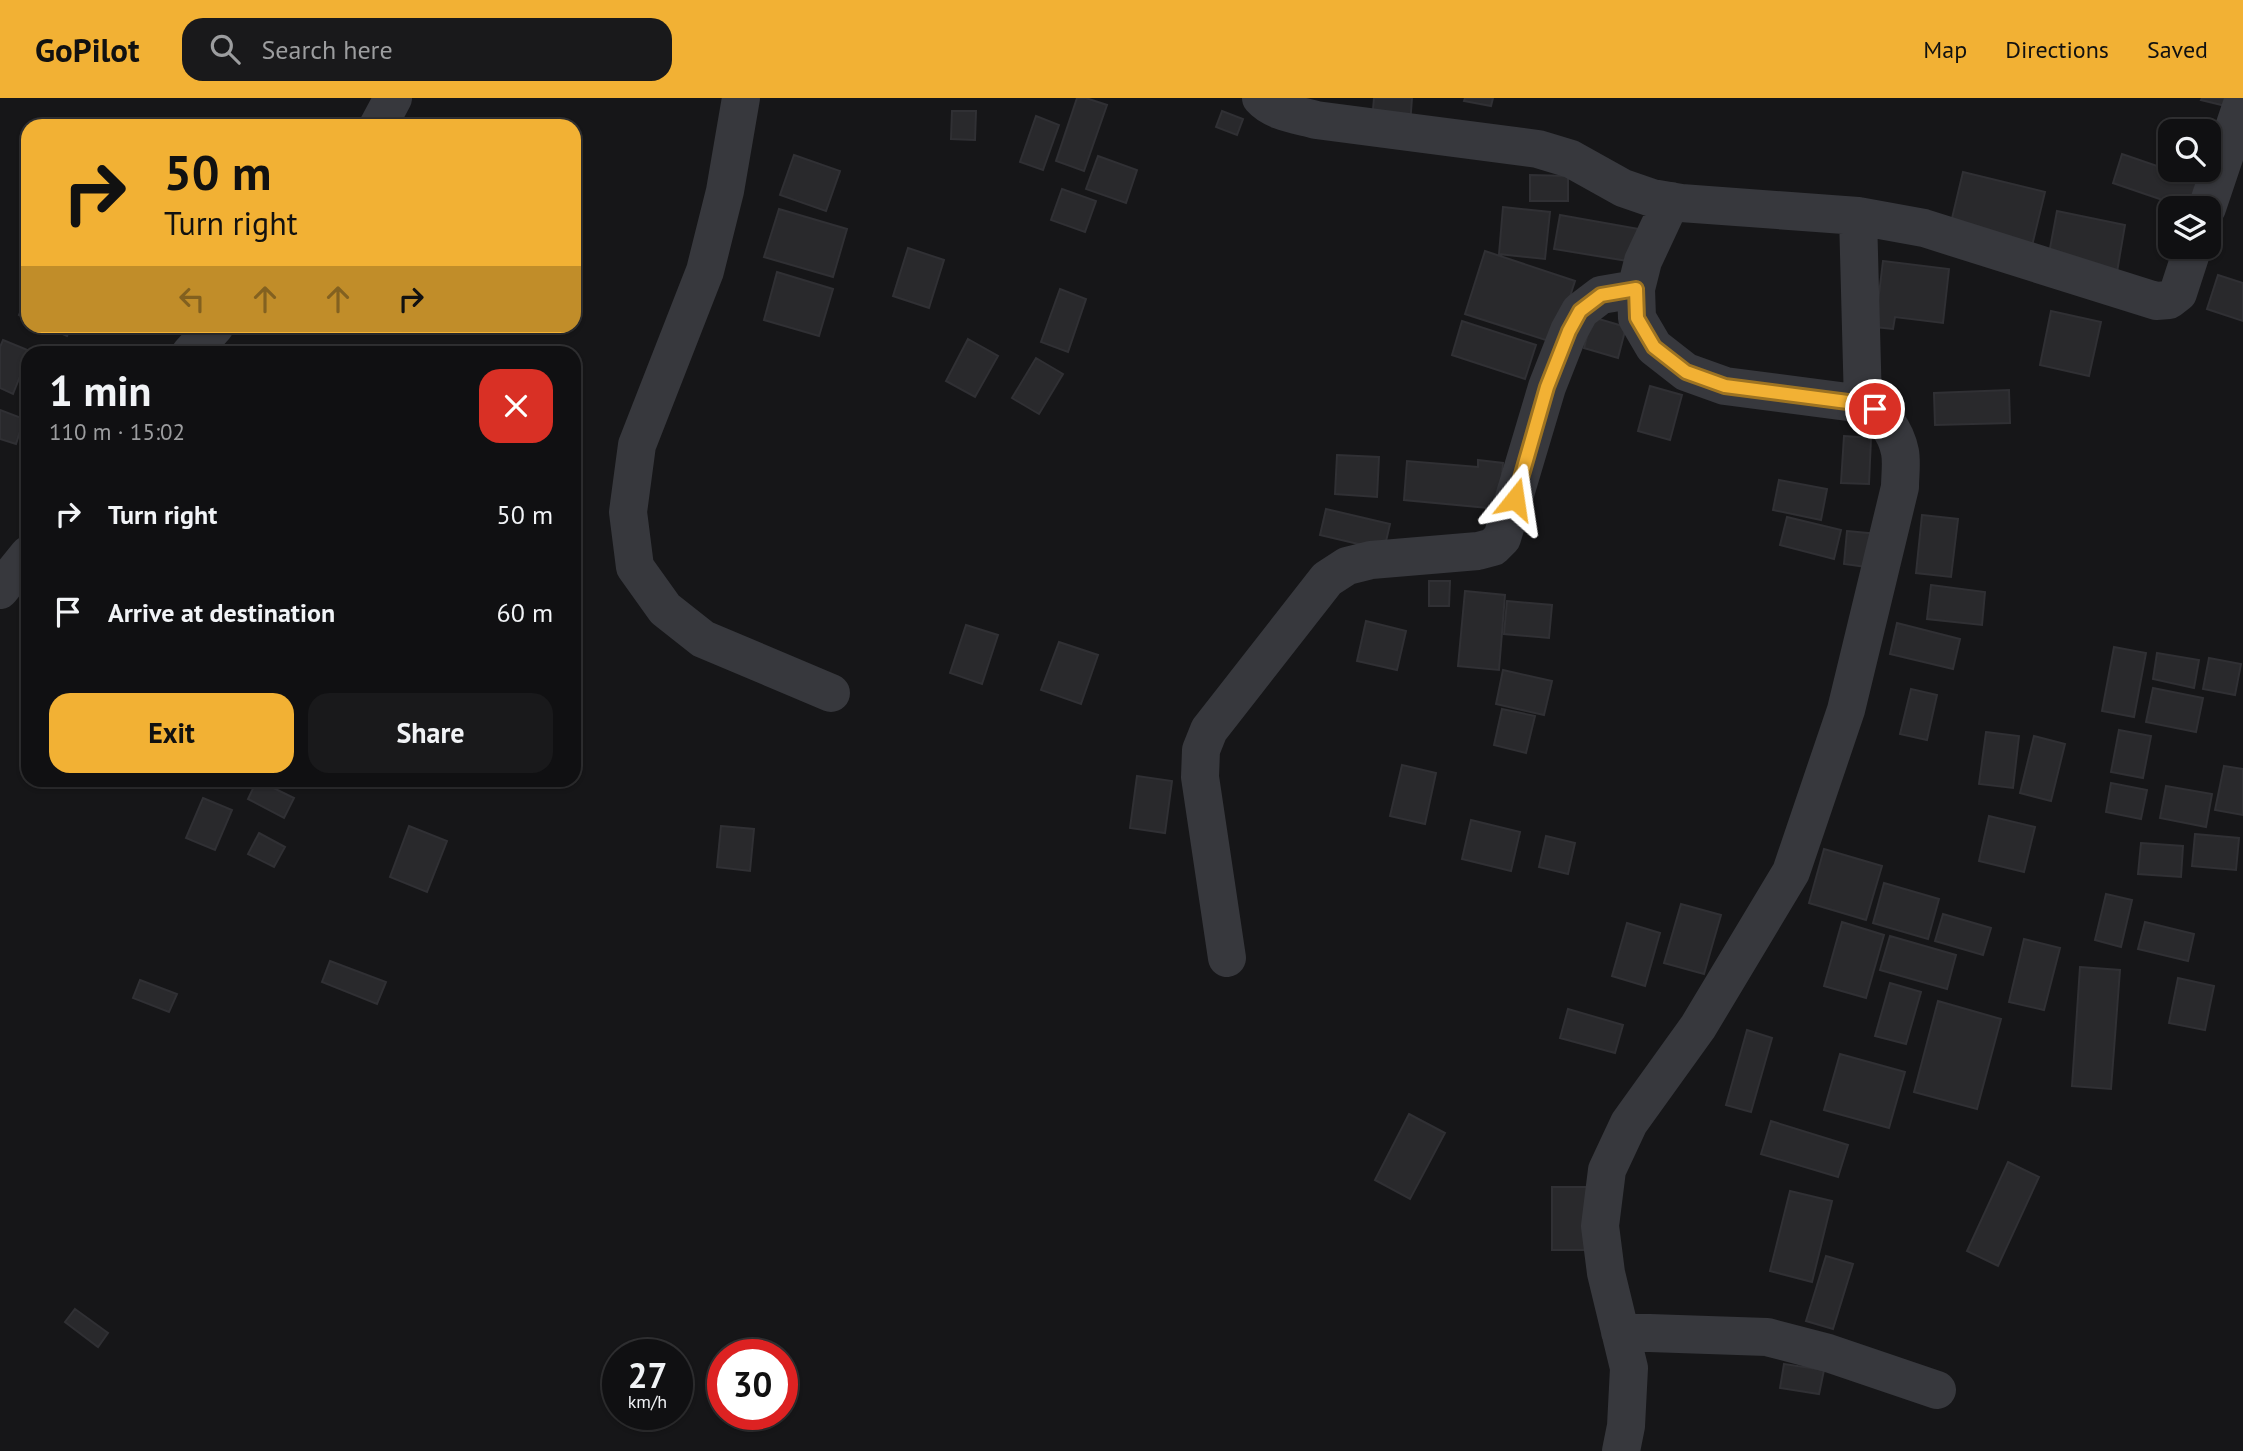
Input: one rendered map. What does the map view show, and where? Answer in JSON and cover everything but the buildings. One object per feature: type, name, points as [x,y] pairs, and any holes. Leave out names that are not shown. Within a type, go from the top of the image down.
[{"type":"street","points":[[382,119],[393,98]]},
{"type":"street","points":[[741,98],[725,191],[705,271],[637,445],[628,512],[635,567],[665,609],[704,639],[831,693]]},
{"type":"street","points":[[1261,98],[1265,103],[1285,112],[1316,120],[1538,149],[1571,159],[1623,188],[1671,201],[1858,216],[1924,228],[2156,302],[2169,300],[2178,293],[2189,259]]},
{"type":"street","points":[[2211,196],[2243,101]]},
{"type":"street","points":[[1621,1451],[1626,1426],[1629,1368],[1606,1273],[1600,1226],[1607,1170],[1629,1123],[1698,1027],[1791,872],[1846,710],[1900,487],[1900,452],[1886,422],[1875,409],[1863,404],[1725,386],[1686,372],[1654,347],[1637,318],[1636,289],[1643,261],[1671,201]]},
{"type":"street","points":[[1858,216],[1863,404]]},
{"type":"street","points":[[1227,957],[1200,777],[1201,750],[1209,730],[1327,579],[1347,566],[1359,563],[1478,551],[1493,547],[1502,538],[1547,387],[1569,331],[1580,311],[1601,295],[1636,289]]},
{"type":"street","points":[[0,590],[21,564]]},
{"type":"street","points":[[1620,1332],[1767,1337],[1828,1353],[1937,1390]]},
{"type":"route","points":[[1515,499],[1547,387],[1569,331],[1580,311],[1601,295],[1636,289],[1637,318],[1654,347],[1686,372],[1725,386],[1863,404],[1875,409]]}]
